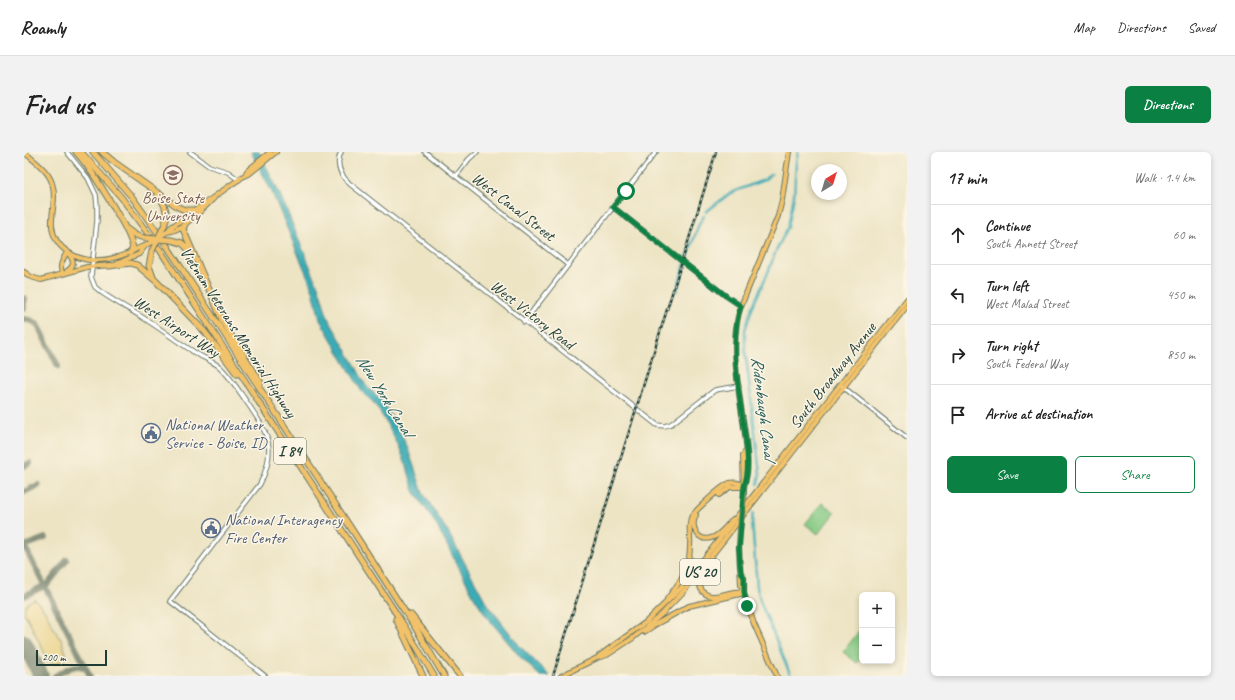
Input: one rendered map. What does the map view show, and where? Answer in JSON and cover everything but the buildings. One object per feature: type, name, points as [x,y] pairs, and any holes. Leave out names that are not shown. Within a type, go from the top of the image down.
[{"type":"highway","points":[[76,152],[96,178],[124,226],[132,242],[133,248],[130,252]]},
{"type":"highway","name":"Vietnam Veterans Memorial Highway","points":[[81,152],[121,197],[148,232],[422,654],[434,676]]},
{"type":"highway","name":"Vietnam Veterans Memorial Highway","points":[[93,152],[121,183],[155,228],[358,538],[427,646],[444,676]]},
{"type":"highway","points":[[102,152],[152,190],[178,207],[185,210],[194,210]]},
{"type":"highway","points":[[152,190],[159,196],[165,206],[166,217],[164,226],[157,238],[150,258],[149,266],[151,274],[211,339],[258,402]]},
{"type":"highway","points":[[186,222],[183,229],[226,328],[256,376],[278,416]]},
{"type":"highway","points":[[124,226],[130,232],[144,238],[157,238],[182,243],[194,256]]},
{"type":"highway","points":[[109,266],[133,263],[156,281]]},
{"type":"highway","points":[[358,538],[418,626],[461,676]]},
{"type":"highway","points":[[365,567],[396,620],[422,676]]},
{"type":"main road","points":[[24,152],[44,170],[52,182],[54,190],[52,227],[57,240],[71,257],[73,264],[70,269],[63,274]]},
{"type":"main road","points":[[265,159],[270,152]]},
{"type":"main road","points":[[25,272],[31,277],[41,280],[93,267],[109,266],[139,254],[145,246],[167,232],[170,228],[194,210],[239,180],[247,171],[276,152]]},
{"type":"main road","points":[[777,676],[754,624],[744,592],[744,577],[741,573],[739,548],[740,531],[744,486],[747,477],[746,451],[735,342],[737,321],[741,306],[778,216],[784,190],[789,152]]},
{"type":"main road","points":[[167,232],[173,232],[200,212],[214,198]]},
{"type":"main road","points":[[67,252],[84,259],[108,260],[120,257],[139,247],[145,246]]},
{"type":"main road","points":[[63,274],[60,266],[67,252]]},
{"type":"main road","name":"South Broadway Avenue","points":[[561,676],[597,658],[607,655],[633,638],[662,614],[684,591],[907,299]]},
{"type":"main road","name":"South Broadway Avenue","points":[[597,658],[659,611],[681,588],[749,501],[907,306]]},
{"type":"main road","points":[[659,611],[683,578],[689,562],[690,523],[693,514],[727,485],[737,483],[744,486]]},
{"type":"main road","points":[[744,486],[728,487],[698,513],[693,523],[694,530],[697,534],[704,538],[713,537],[720,532],[749,501]]},
{"type":"main road","points":[[716,551],[702,574],[700,580],[702,589],[709,595],[713,596],[740,590],[744,592]]},
{"type":"main road","points":[[633,638],[689,606],[744,592]]},
{"type":"street","name":"West Airport Way","points":[[67,152],[88,178],[96,195],[97,205],[92,280],[98,290],[149,321],[194,353],[213,363],[226,373],[266,433],[270,454],[266,472],[260,484],[170,601],[265,676]]},
{"type":"street","points":[[190,152],[209,166],[228,172],[239,180]]},
{"type":"street","name":"West Victory Road","points":[[341,152],[338,166],[343,177],[524,322],[657,425],[665,426],[671,424],[715,390],[739,386]]},
{"type":"street","name":"West Canal Street","points":[[425,152],[568,265]]},
{"type":"street","points":[[456,176],[477,152]]},
{"type":"street","points":[[524,322],[656,152]]},
{"type":"street","points":[[613,207],[726,296],[741,306]]},
{"type":"street","points":[[842,385],[907,438]]},
{"type":"green space","points":[[822,503],[835,512],[818,534],[805,524]]},
{"type":"green space","points":[[859,631],[859,661],[857,663],[843,652]]},
{"type":"sand","points":[[35,599],[45,611],[59,638],[61,638],[67,657],[65,660],[54,664],[45,660],[47,658],[26,615],[24,616],[26,605]]},
{"type":"water","points":[[251,152],[259,152],[280,194],[319,288],[328,318],[365,384],[381,400],[389,412],[407,446],[423,493],[448,532],[486,602],[519,645],[550,676],[540,676],[520,657],[487,617],[474,597],[437,526],[414,491],[406,464],[383,417],[373,402],[362,392],[320,320],[313,291],[308,278],[271,190]]},
{"type":"waterway","name":"Ridenbaugh Canal","points":[[758,484],[760,474],[745,349],[745,330],[752,308],[775,253],[788,227],[794,196],[798,152]]},
{"type":"waterway","points":[[706,212],[730,193],[764,180],[771,174]]},
{"type":"waterway","points":[[686,261],[699,224],[704,216]]},
{"type":"waterway","points":[[677,291],[684,265]]},
{"type":"waterway","name":"Ridenbaugh Canal","points":[[753,513],[752,521],[757,587],[760,601],[791,676]]},
{"type":"taxiway","points":[[24,298],[24,308]]},
{"type":"taxiway","points":[[24,319],[37,324],[58,366]]},
{"type":"taxiway","points":[[24,466],[30,463]]},
{"type":"taxiway","points":[[24,492],[38,485]]},
{"type":"taxiway","points":[[27,545],[45,538]]},
{"type":"taxiway","points":[[24,545],[90,676]]},
{"type":"taxiway","points":[[24,596],[48,584],[67,560]]},
{"type":"taxiway","points":[[55,676],[66,669],[75,666],[86,669]]},
{"type":"taxiway","points":[[39,671],[43,676]]},
{"type":"runway","points":[[24,642],[41,676]]},
{"type":"railway","points":[[553,676],[716,152]]},
{"type":"place","name":"Boise State University","points":[[173,175]]},
{"type":"place","name":"National Weather Service - Boise, ID","points":[[151,433]]},
{"type":"place","name":"National Interagency Fire Center","points":[[211,528]]},
{"type":"route","points":[[626,191],[613,207],[726,296],[741,306],[735,342],[747,457],[747,477],[744,486],[739,548],[741,573],[744,577],[744,592],[747,606]]},
{"type":"water label","name":"New York Canal","points":[[385,395]]}]
